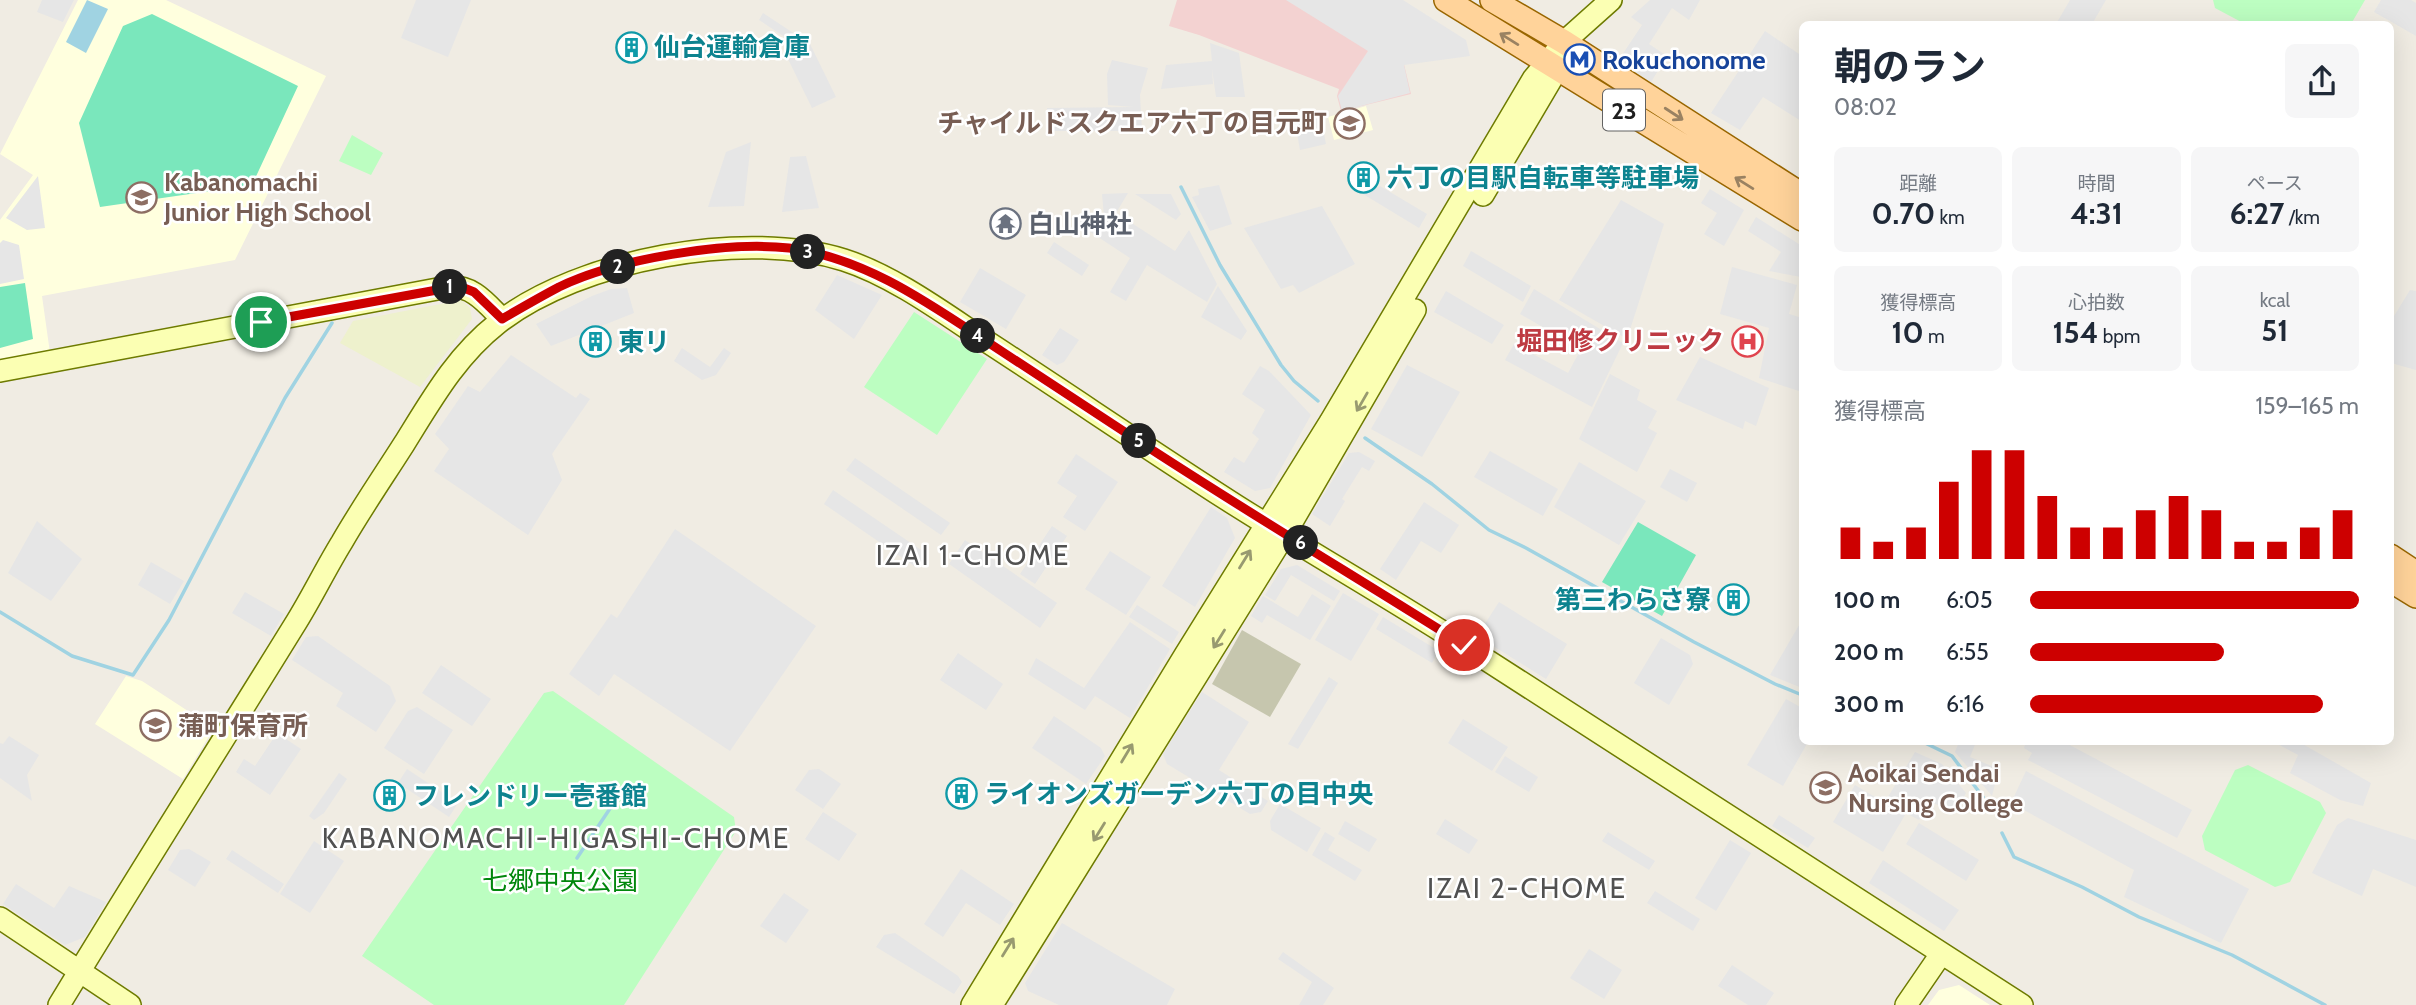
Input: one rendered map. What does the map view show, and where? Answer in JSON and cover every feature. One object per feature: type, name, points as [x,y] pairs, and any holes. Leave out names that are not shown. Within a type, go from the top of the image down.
[{"type":"main road","name":"23","points":[[1446,0],[1799,217]]},
{"type":"main road","name":"23","points":[[1492,0],[1799,193]]},
{"type":"main road","points":[[2394,559],[2416,573]]},
{"type":"main road","points":[[2394,582],[2416,596]]},
{"type":"street","points":[[992,1005],[1552,65],[1611,0]]},
{"type":"street","points":[[1569,46],[1627,0]]},
{"type":"street","points":[[59,1005],[169,828],[190,789],[299,617],[342,541],[463,353],[502,319],[561,286],[592,274],[660,257],[759,247],[789,248],[845,260],[889,281],[1276,529],[1464,645],[2022,1005]]},
{"type":"street","points":[[0,371],[449,287],[459,286],[474,292],[502,319]]},
{"type":"street","points":[[972,1005],[1276,529]]},
{"type":"street","points":[[0,918],[130,1005]]},
{"type":"street","points":[[1906,1005],[1941,954]]},
{"type":"shaded area","points":[[42,0],[74,0],[63,22],[37,12]]},
{"type":"shaded area","name":"Kabanomachi Junior High School","points":[[78,0],[166,0],[326,76],[235,260],[42,296],[50,353],[0,363],[0,220],[33,175],[0,154]]},
{"type":"shaded area","points":[[416,0],[471,0],[448,57],[401,38]]},
{"type":"shaded area","points":[[1177,0],[1389,0],[1411,94],[1341,111],[1337,96],[1339,89],[1169,26]]},
{"type":"shaded area","points":[[1286,0],[1403,0],[1466,40],[1470,56],[1404,65],[1410,93],[1342,111],[1338,96],[1368,51]]},
{"type":"shaded area","points":[[1650,0],[1700,0],[1689,20],[1672,8],[1649,44],[1667,56],[1651,82],[1618,61],[1642,25],[1631,17]]},
{"type":"shaded area","points":[[2070,0],[2106,0],[2094,21],[2058,21]]},
{"type":"shaded area","points":[[2381,0],[2411,0],[2416,3],[2416,36],[2394,21],[2374,12]]},
{"type":"shaded area","points":[[763,13],[810,44],[836,97],[812,108],[787,57],[800,47],[759,20]]},
{"type":"shaded area","points":[[1765,31],[1799,54],[1799,120],[1763,97],[1740,130],[1711,113]]},
{"type":"shaded area","points":[[1210,43],[1239,53],[1245,97],[1216,97],[1212,69],[1213,84],[1161,89],[1166,65],[1212,61]]},
{"type":"shaded area","points":[[1112,60],[1148,68],[1140,95],[1142,131],[1048,131],[1047,108],[1133,107],[1108,105],[1107,74]]},
{"type":"shaded area","name":"チャイルドスクエア六丁の目元町","points":[[1366,106],[1373,130],[1334,140],[1328,117]]},
{"type":"shaded area","points":[[1321,118],[1326,144],[1300,150],[1295,123]]},
{"type":"shaded area","points":[[751,142],[744,206],[708,207],[726,152]]},
{"type":"shaded area","points":[[806,156],[819,208],[782,212],[790,157]]},
{"type":"shaded area","points":[[38,176],[45,228],[27,230],[6,218]]},
{"type":"shaded area","points":[[1219,185],[1232,224],[1210,231],[1192,197],[1199,195],[1198,189]]},
{"type":"shaded area","points":[[1380,186],[1427,214],[1419,228],[1363,194]]},
{"type":"shaded area","points":[[1710,189],[1744,210],[1724,246],[1704,234],[1717,213],[1701,203]]},
{"type":"shaded area","points":[[1128,193],[1116,213],[1175,251],[1189,230],[1217,284],[1207,302],[1147,265],[1126,301],[1110,292],[1130,258],[1069,218],[1104,216],[1102,194]]},
{"type":"shaded area","points":[[1135,194],[1171,194],[1181,214],[1176,220]]},
{"type":"shaded area","points":[[1621,200],[1664,224],[1627,339],[1559,300]]},
{"type":"shaded area","points":[[1322,206],[1355,264],[1299,293],[1293,285],[1281,289],[1244,228]]},
{"type":"shaded area","points":[[1756,217],[1799,244],[1799,277],[1769,271],[1781,252],[1748,231]]},
{"type":"shaded area","points":[[3,240],[19,245],[24,279],[0,284],[0,243]]},
{"type":"shaded area","points":[[1054,242],[1089,265],[1082,276],[1047,253]]},
{"type":"shaded area","points":[[1471,251],[1531,286],[1523,302],[1463,266]]},
{"type":"shaded area","points":[[1732,267],[1797,285],[1789,314],[1799,317],[1799,391],[1759,378],[1769,328],[1720,314]]},
{"type":"shaded area","points":[[980,268],[1026,295],[1006,329],[960,302]]},
{"type":"shaded area","points":[[837,275],[882,295],[854,339],[815,310]]},
{"type":"shaded area","points":[[1218,286],[1247,331],[1241,340],[1201,317]]},
{"type":"shaded area","points":[[627,288],[634,313],[551,346],[536,324],[592,296],[611,289]]},
{"type":"shaded area","points":[[1534,289],[1623,343],[1592,407],[1505,360],[1514,344],[1568,373],[1581,349],[1520,314]]},
{"type":"shaded area","points":[[2410,290],[2416,291],[2416,370],[2394,364],[2394,316]]},
{"type":"shaded area","points":[[1446,291],[1504,325],[1492,344],[1434,312]]},
{"type":"shaded area","points":[[461,300],[470,308],[472,319],[420,387],[340,343],[353,321]]},
{"type":"shaded area","points":[[1060,328],[1079,340],[1064,362],[1057,365],[1042,355]]},
{"type":"shaded area","points":[[682,348],[710,367],[724,348],[731,353],[716,375],[702,380],[674,361]]},
{"type":"shaded area","points":[[511,355],[576,398],[580,393],[590,399],[552,454],[562,480],[528,535],[434,471],[449,449],[435,434],[468,386],[480,392]]},
{"type":"shaded area","points":[[1700,357],[1769,388],[1756,426],[1745,421],[1743,429],[1676,400]]},
{"type":"shaded area","points":[[1407,365],[1460,392],[1422,457],[1371,429]]},
{"type":"shaded area","points":[[1260,366],[1269,371],[1311,415],[1270,488],[1255,491],[1224,472],[1234,457],[1244,463],[1259,439],[1252,433],[1265,410],[1242,394]]},
{"type":"shaded area","points":[[1610,374],[1640,390],[1637,400],[1657,411],[1648,428],[1657,433],[1637,472],[1579,439]]},
{"type":"shaded area","points":[[1490,451],[1558,489],[1543,516],[1474,477]]},
{"type":"shaded area","points":[[1359,452],[1375,461],[1369,471],[1362,467],[1342,499],[1345,501],[1330,526],[1312,514],[1349,453]]},
{"type":"shaded area","points":[[1076,454],[1118,482],[1085,531],[1063,517],[1077,496],[1057,483]]},
{"type":"shaded area","points":[[855,458],[950,523],[941,535],[846,470]]},
{"type":"shaded area","points":[[1579,462],[1646,501],[1619,545],[1554,507]]},
{"type":"shaded area","points":[[1670,469],[1697,483],[1687,502],[1660,487]]},
{"type":"shaded area","points":[[833,490],[927,554],[917,568],[824,504]]},
{"type":"shaded area","points":[[1424,502],[1459,525],[1441,553],[1421,541],[1396,580],[1380,569]]},
{"type":"shaded area","points":[[1211,507],[1227,518],[1235,538],[1195,607],[1162,586]]},
{"type":"shaded area","points":[[37,521],[82,559],[51,601],[8,573]]},
{"type":"shaded area","points":[[1052,526],[1067,536],[1035,584],[1020,574]]},
{"type":"shaded area","points":[[675,529],[816,626],[730,751],[614,674],[599,696],[569,674],[611,614],[617,618]]},
{"type":"shaded area","points":[[965,540],[1057,603],[1040,628],[949,564]]},
{"type":"shaded area","points":[[1110,551],[1151,577],[1126,615],[1085,589]]},
{"type":"shaded area","points":[[151,562],[184,581],[170,604],[138,585]]},
{"type":"shaded area","points":[[1297,565],[1340,591],[1334,601],[1291,575],[1275,601],[1265,595],[1281,569]]},
{"type":"shaded area","points":[[245,592],[284,614],[271,636],[232,613]]},
{"type":"shaded area","points":[[1343,593],[1379,614],[1351,661],[1315,640]]},
{"type":"shaded area","points":[[1312,594],[1331,606],[1310,640],[1267,615],[1262,623],[1251,616],[1263,596],[1298,617]]},
{"type":"shaded area","points":[[1499,602],[1567,644],[1546,679],[1477,636]]},
{"type":"shaded area","points":[[1137,605],[1179,632],[1172,644],[1129,617]]},
{"type":"shaded area","points":[[1383,617],[1439,651],[1432,663],[1376,629]]},
{"type":"shaded area","points":[[1130,622],[1170,649],[1130,718],[1095,696],[1085,710],[1028,674],[1036,658],[1084,688]]},
{"type":"shaded area","points":[[1799,625],[1799,687],[1770,675]]},
{"type":"shaded area","points":[[1242,630],[1301,664],[1270,717],[1212,684]]},
{"type":"shaded area","points":[[318,636],[390,686],[396,701],[376,732],[336,706],[343,693],[292,660],[306,637]]},
{"type":"shaded area","points":[[1661,638],[1690,655],[1693,664],[1669,705],[1634,683]]},
{"type":"shaded area","points":[[958,653],[1003,684],[986,710],[940,680]]},
{"type":"shaded area","points":[[441,665],[491,699],[472,726],[422,693]]},
{"type":"shaded area","name":"蒲町保育所","points":[[126,676],[142,681],[214,728],[183,779],[95,724]]},
{"type":"shaded area","points":[[1329,677],[1338,683],[1298,749],[1288,744]]},
{"type":"shaded area","points":[[1202,692],[1249,722],[1219,770],[1268,801],[1261,812],[1250,814],[1167,764],[1163,754]]},
{"type":"shaded area","points":[[1786,699],[1799,706],[1799,745],[1806,745],[1783,786],[1747,765]]},
{"type":"shaded area","points":[[417,707],[453,730],[424,774],[384,748],[408,711]]},
{"type":"shaded area","points":[[1054,716],[1101,748],[1105,756],[1086,784],[1032,748]]},
{"type":"shaded area","points":[[1463,719],[1508,747],[1492,771],[1448,743]]},
{"type":"shaded area","points":[[277,733],[301,749],[270,795],[236,772],[244,759],[255,766]]},
{"type":"shaded area","points":[[9,736],[39,755],[27,775],[32,801],[0,778],[0,743],[3,744]]},
{"type":"shaded area","points":[[1958,745],[1975,745],[1970,757],[1999,769],[1992,796],[1955,752]]},
{"type":"shaded area","points":[[2025,745],[2070,745],[2192,810],[2177,838],[2028,760],[2032,753],[2024,748]]},
{"type":"shaded area","points":[[2280,745],[2304,745],[2371,783],[2363,806],[2340,800],[2290,773],[2298,755]]},
{"type":"shaded area","points":[[1915,752],[1942,764],[1966,793],[1957,811],[1929,802],[1919,820],[1885,802]]},
{"type":"shaded area","points":[[1505,756],[1538,777],[1529,792],[1495,772]]},
{"type":"shaded area","points":[[407,769],[458,803],[449,817],[398,783]]},
{"type":"shaded area","points":[[819,769],[841,784],[823,809],[795,790],[809,770]]},
{"type":"shaded area","points":[[2026,771],[2249,889],[2221,943],[2124,897],[2134,870],[2011,803]]},
{"type":"shaded area","points":[[339,773],[347,779],[324,813],[314,820],[309,816]]},
{"type":"shaded area","points":[[1855,785],[1905,815],[1883,852],[1833,822]]},
{"type":"shaded area","points":[[1280,804],[1321,828],[1307,852],[1271,830],[1270,821]]},
{"type":"shaded area","points":[[823,812],[857,834],[839,861],[805,839]]},
{"type":"shaded area","points":[[1779,815],[1815,838],[1808,848],[1772,826]]},
{"type":"shaded area","points":[[2348,818],[2416,840],[2416,887],[2373,869],[2362,896],[2312,873],[2337,825]]},
{"type":"shaded area","points":[[1445,819],[1478,840],[1469,854],[1436,834]]},
{"type":"shaded area","points":[[1345,821],[1377,839],[1369,852],[1338,834]]},
{"type":"shaded area","points":[[1919,823],[1979,860],[1966,881],[1906,844]]},
{"type":"shaded area","points":[[1325,832],[1335,838],[1328,850],[1362,870],[1355,881],[1312,855]]},
{"type":"shaded area","points":[[1608,832],[1655,861],[1649,870],[1602,841]]},
{"type":"shaded area","points":[[1730,840],[1751,853],[1716,911],[1695,898]]},
{"type":"shaded area","points":[[314,841],[344,861],[310,913],[280,894]]},
{"type":"shaded area","points":[[189,849],[211,862],[195,887],[168,870],[180,850]]},
{"type":"shaded area","points":[[232,850],[284,884],[278,893],[226,859]]},
{"type":"shaded area","points":[[1883,860],[1959,910],[1944,931],[1869,883]]},
{"type":"shaded area","points":[[961,869],[1014,904],[1000,925],[966,903],[943,937],[924,924]]},
{"type":"shaded area","points":[[16,884],[54,908],[69,886],[106,902],[85,937],[65,945],[3,904]]},
{"type":"shaded area","points":[[1655,891],[1700,919],[1693,931],[1647,903]]},
{"type":"shaded area","points":[[784,893],[809,910],[786,943],[760,926]]},
{"type":"shaded area","points":[[1062,923],[1175,989],[1167,1005],[1059,1005],[1028,991],[1025,983]]},
{"type":"shaded area","points":[[895,933],[958,976],[962,982],[954,994],[876,947],[884,935]]},
{"type":"shaded area","points":[[1589,949],[1622,970],[1604,999],[1570,978]]},
{"type":"shaded area","points":[[1283,952],[1334,988],[1323,1005],[1299,1005],[1312,982],[1278,959]]},
{"type":"shaded area","points":[[1732,965],[1774,993],[1766,1005],[1748,1005],[1718,986]]},
{"type":"shaded area","points":[[1959,985],[1990,1005],[1928,1005],[1939,990]]},
{"type":"green space","points":[[2213,0],[2365,0],[2353,21],[2239,21],[2215,8]]},
{"type":"green space","points":[[152,14],[298,86],[252,185],[100,207],[79,123],[123,26]]},
{"type":"green space","points":[[352,135],[383,153],[371,175],[339,161]]},
{"type":"green space","points":[[25,283],[33,339],[0,348],[0,287]]},
{"type":"green space","points":[[914,312],[987,359],[937,435],[864,387]]},
{"type":"green space","points":[[1638,522],[1696,555],[1662,616],[1602,582]]},
{"type":"green space","name":"七郷中央公園","points":[[553,691],[734,817],[736,831],[624,1005],[434,1005],[362,956],[544,693]]},
{"type":"green space","points":[[2248,765],[2320,802],[2326,813],[2290,882],[2275,887],[2205,850],[2202,836],[2235,770]]},
{"type":"water","points":[[87,0],[108,9],[86,53],[66,42]]},
{"type":"waterway","points":[[1181,187],[1220,265],[1281,365],[1294,381],[1318,401]]},
{"type":"waterway","points":[[0,612],[72,656],[133,675],[169,620],[285,398],[332,323]]},
{"type":"waterway","points":[[1365,438],[1432,484],[1489,530],[1694,642],[1799,694]]},
{"type":"waterway","points":[[1929,745],[1952,756],[1983,797]]},
{"type":"waterway","points":[[577,858],[623,789]]},
{"type":"waterway","points":[[2002,833],[2014,857],[2082,887],[2139,917],[2232,955],[2325,1005]]},
{"type":"place","name":"仙台運輸倉庫","points":[[631,47]]},
{"type":"place","name":"Rokuchonome","points":[[1579,60]]},
{"type":"place","name":"チャイルドスクエア六丁の目元町","points":[[1350,123]]},
{"type":"place","name":"六丁の目駅自転車等駐車場","points":[[1364,178]]},
{"type":"place","name":"Kabanomachi Junior High School","points":[[141,197]]},
{"type":"place","name":"白山神社","points":[[1005,224]]},
{"type":"place","name":"堀田修クリニック","points":[[1747,341]]},
{"type":"place","name":"東リ","points":[[595,342]]},
{"type":"place","name":"第三わらさ寮","points":[[1734,600]]},
{"type":"place","name":"蒲町保育所","points":[[155,726]]},
{"type":"place","name":"Aoikai Sendai Nursing College","points":[[1825,788]]},
{"type":"place","name":"ライオンズガーデン六丁の目中央","points":[[961,794]]},
{"type":"place","name":"フレンドリー壱番館","points":[[390,796]]},
{"type":"district","name":"IZAI 1-CHOME","points":[[973,555]]},
{"type":"district","name":"KABANOMACHI-HIGASHI-CHOME","points":[[556,838]]},
{"type":"district","name":"IZAI 2-CHOME","points":[[1527,888]]},
{"type":"route","points":[[261,322],[459,286],[474,292],[502,319],[561,286],[603,270],[660,257],[729,248],[789,248],[845,260],[889,281],[960,324],[1242,509],[1464,645]]}]
